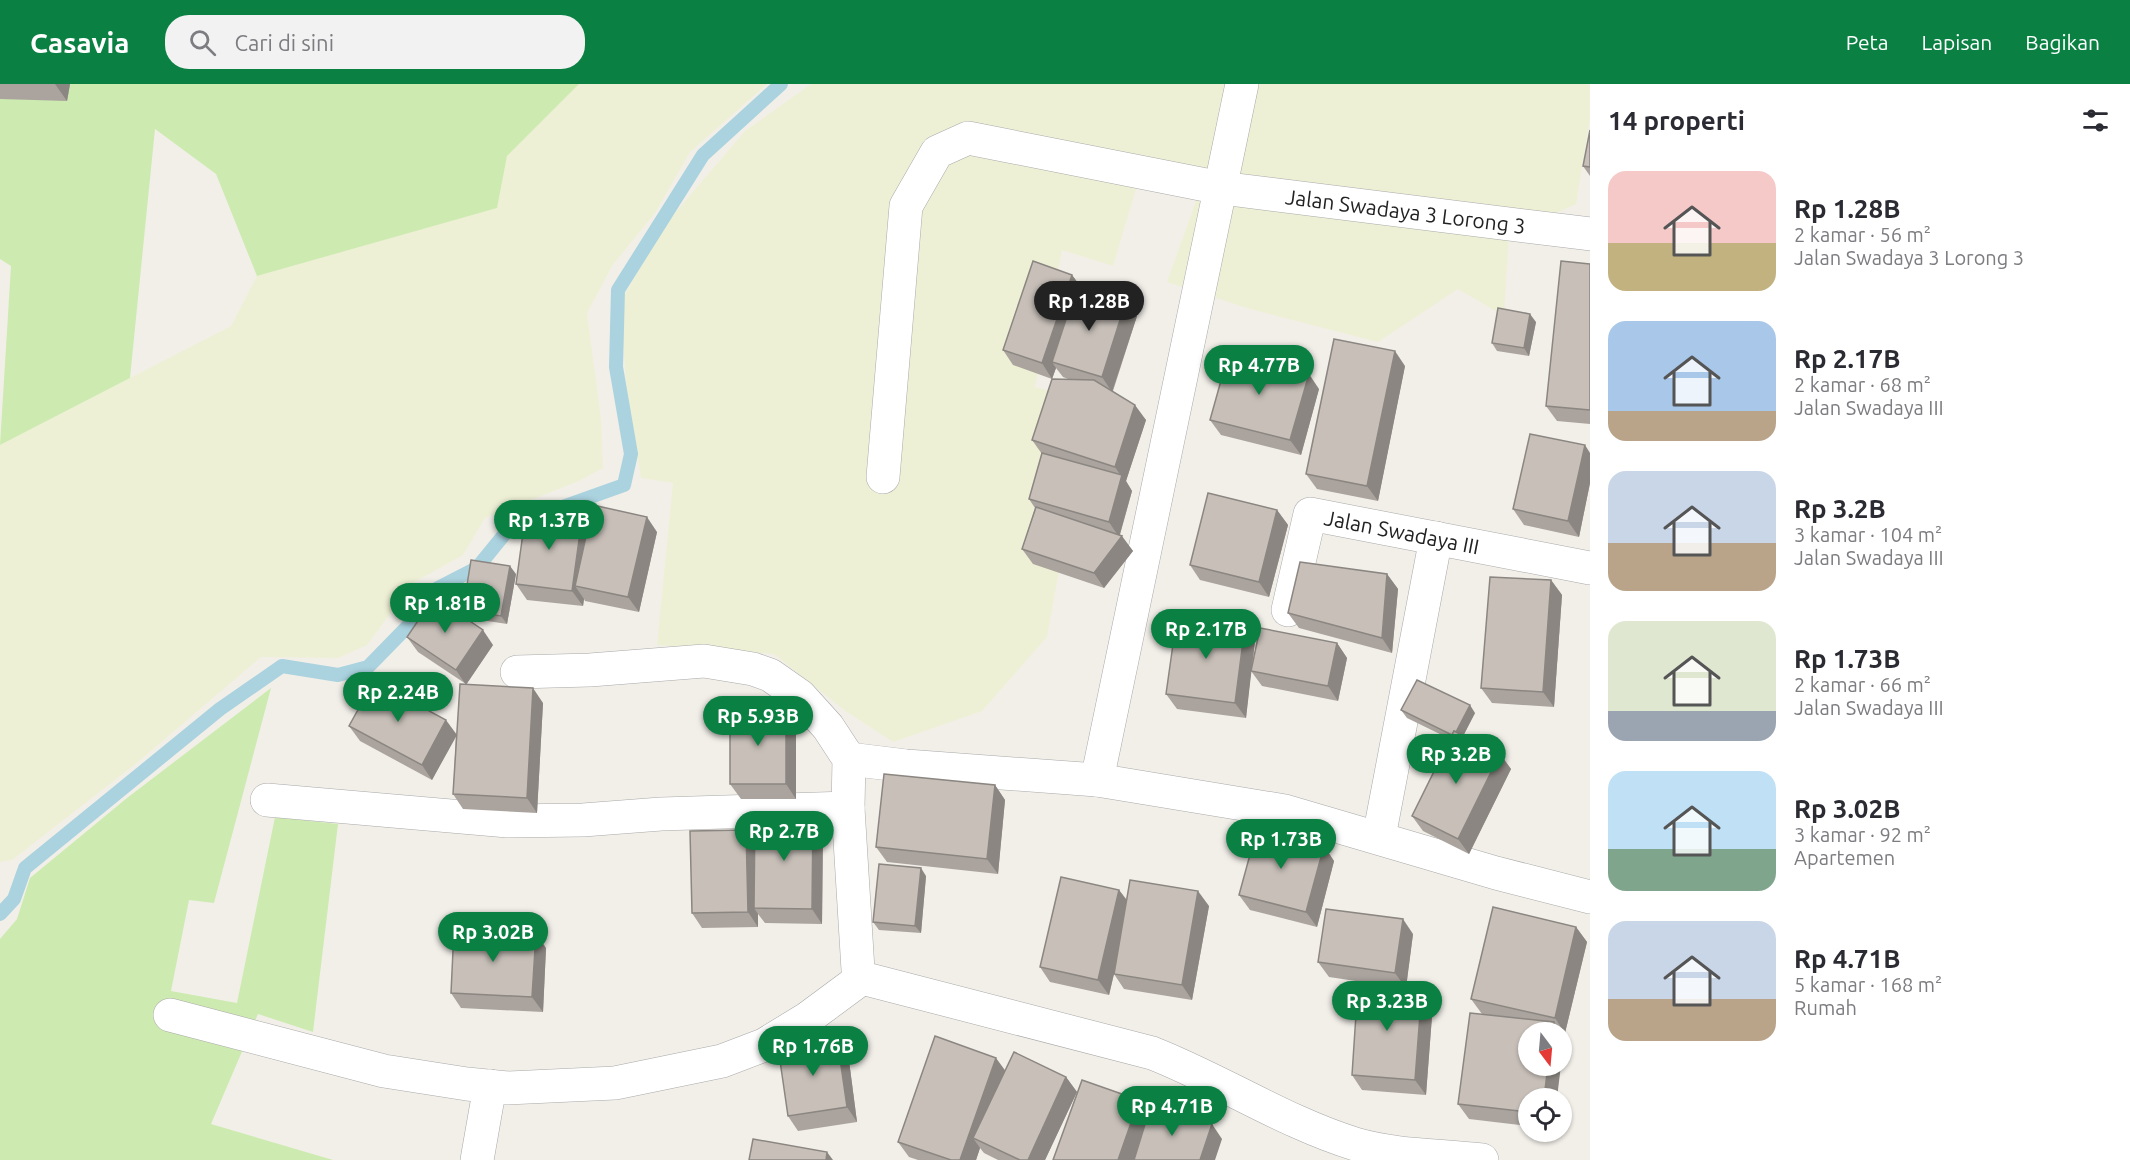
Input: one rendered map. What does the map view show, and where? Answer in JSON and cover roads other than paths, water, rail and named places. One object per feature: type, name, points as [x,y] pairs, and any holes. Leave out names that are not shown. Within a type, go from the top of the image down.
[{"type":"street","points":[[1097,780],[1242,84]]},
{"type":"street","name":"Jalan Swadaya 3 Lorong 3","points":[[883,477],[906,206],[937,152],[968,138],[1221,188],[1590,234]]},
{"type":"street","name":"Jalan Swadaya III","points":[[1288,610],[1310,514],[1590,568]]},
{"type":"street","points":[[1379,837],[1436,538]]},
{"type":"street","points":[[517,672],[590,670],[704,661],[753,669],[777,680],[800,696],[828,727],[849,759],[848,808],[858,970],[862,978],[1152,1053],[1191,1068],[1324,1133],[1357,1144],[1407,1153],[1482,1160]]},
{"type":"street","points":[[849,759],[906,766],[1097,780],[1285,811],[1496,873],[1590,897]]},
{"type":"street","points":[[267,800],[508,820],[583,820],[672,814],[848,808]]},
{"type":"street","points":[[170,1015],[384,1071],[507,1088],[615,1083],[722,1061],[764,1044],[808,1018],[862,978]]},
{"type":"street","points":[[477,1160],[490,1086]]},
{"type":"waterway","points":[[0,914],[14,899],[25,868],[220,709],[282,666],[338,675],[368,667],[408,626],[438,588],[477,568],[512,525],[624,485],[631,454],[616,367],[618,290],[703,155],[781,84]]}]
